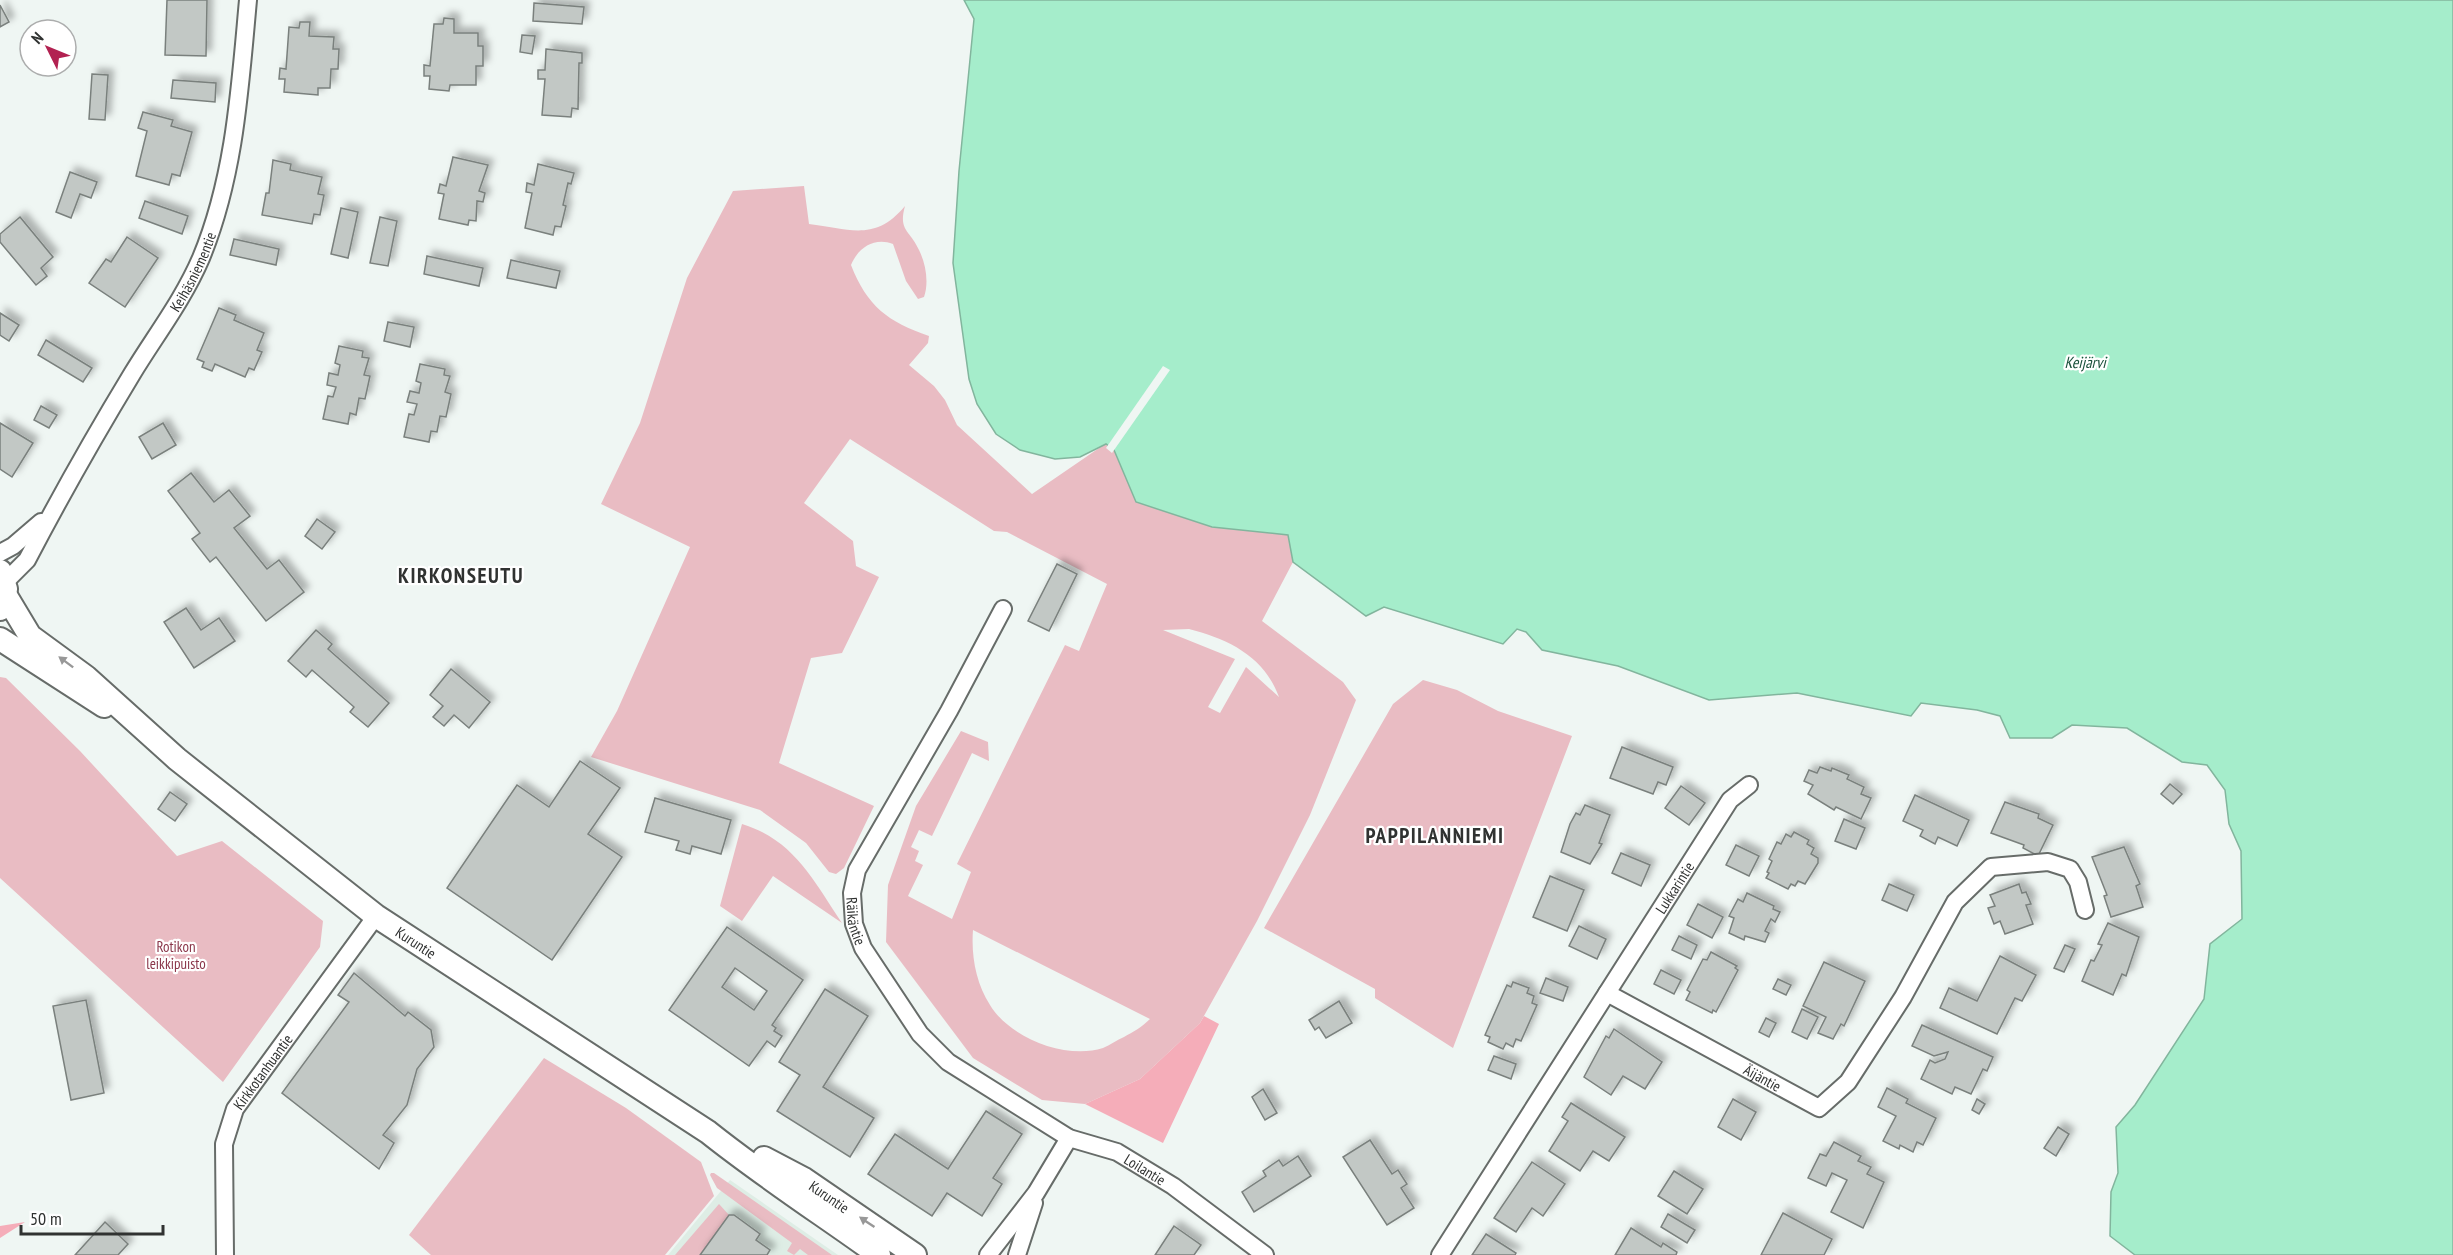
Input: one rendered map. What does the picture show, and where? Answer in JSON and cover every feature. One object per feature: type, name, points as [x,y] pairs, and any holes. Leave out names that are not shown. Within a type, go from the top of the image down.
[{"type":"main road","name":"Kuruntie","points":[[3,590],[16,617],[30,636],[86,677],[141,729],[376,916],[708,1132],[745,1162],[792,1192],[879,1255]]},
{"type":"main road","name":"Kuruntie","points":[[0,639],[141,729]]},
{"type":"main road","name":"Kuruntie","points":[[708,1132],[804,1179],[915,1255]]},
{"type":"street","name":"Keihäsniementie","points":[[3,590],[27,560],[132,373],[171,315],[201,258],[224,187],[237,117],[248,0]]},
{"type":"street","name":"Keihäsniementie","points":[[0,553],[28,535],[53,511]]},
{"type":"street","name":"Räikäntie","points":[[1004,609],[949,711],[857,870],[852,893],[854,924],[863,948],[920,1034],[948,1062],[1069,1138]]},
{"type":"street","name":"Lukkarintie","points":[[1607,993],[1730,800],[1749,785]]},
{"type":"street","name":"Äijäntie","points":[[1607,993],[1819,1108],[1848,1082],[1903,997],[1955,902],[1991,867],[2048,862],[2070,869],[2078,882],[2085,910]]},
{"type":"street","name":"Kirkkotanhuantie","points":[[225,1255],[224,1144],[235,1109],[376,916]]},
{"type":"street","points":[[1440,1255],[1607,993]]},
{"type":"street","points":[[988,1255],[1036,1193],[1069,1138]]},
{"type":"street","name":"Loilantie","points":[[1069,1138],[1117,1152],[1173,1186],[1265,1255]]},
{"type":"street","points":[[1017,1255],[1036,1193]]},
{"type":"shaded area","points":[[1204,1016],[1219,1024],[1163,1143],[1085,1104],[1140,1079],[1200,1023]]},
{"type":"shaded area","points":[[730,1180],[838,1255],[668,1255]]},
{"type":"shaded area","points":[[25,1222],[0,1238],[0,1226]]},
{"type":"green space","points":[[804,186],[809,224],[849,230],[872,229],[883,225],[905,206],[904,226],[916,243],[925,267],[924,297],[918,299],[906,281],[893,244],[873,243],[862,249],[851,265],[864,291],[881,311],[902,325],[929,336],[928,343],[909,365],[934,386],[945,400],[957,425],[1032,494],[1105,444],[1114,450],[1137,502],[1212,527],[1288,535],[1293,562],[1262,621],[1343,682],[1356,700],[1310,815],[1257,921],[1200,1023],[1140,1079],[1085,1104],[1042,1100],[973,1058],[886,942],[888,885],[916,806],[961,731],[988,742],[989,761],[972,753],[932,836],[919,830],[911,847],[919,851],[915,861],[923,865],[908,896],[952,919],[971,872],[957,864],[1065,645],[1079,651],[1107,584],[1007,532],[994,531],[850,439],[804,503],[853,541],[856,566],[879,577],[842,653],[811,658],[779,763],[874,806],[844,868],[836,874],[829,872],[806,843],[760,810],[591,757],[617,711],[690,547],[601,504],[640,423],[687,278],[733,191]],"holes":[[[1189,629],[1217,638],[1243,651],[1264,670],[1279,697],[1246,667],[1220,713],[1208,707],[1235,659],[1163,630]],[[973,930],[1150,1019],[1134,1031],[1103,1048],[1088,1051],[1056,1048],[1025,1036],[999,1017],[985,997],[976,969]]]},
{"type":"green space","name":"Rotikon leikkipuisto","points":[[0,677],[6,678],[80,751],[177,856],[222,841],[323,921],[320,947],[223,1082],[0,878]]},
{"type":"green space","points":[[1423,680],[1457,690],[1498,711],[1572,736],[1453,1048],[1375,998],[1375,989],[1264,928],[1393,704]]},
{"type":"green space","points":[[742,824],[760,831],[789,851],[801,863],[842,923],[773,876],[742,921],[720,906]]},
{"type":"green space","points":[[544,1058],[626,1108],[701,1162],[714,1196],[665,1255],[431,1255],[409,1235]]},
{"type":"green space","points":[[711,1173],[832,1255],[808,1255],[800,1249],[794,1255],[787,1251],[792,1243],[717,1188]]},
{"type":"green space","points":[[719,1204],[729,1215],[700,1255],[675,1255]]},
{"type":"water","name":"Keijärvi","points":[[964,0],[2453,0],[2453,1255],[2135,1255],[2110,1236],[2111,1192],[2118,1173],[2116,1127],[2135,1105],[2204,999],[2210,944],[2242,919],[2241,851],[2229,824],[2225,790],[2207,765],[2182,762],[2127,728],[2072,725],[2052,738],[2010,738],[2000,716],[1977,710],[1921,703],[1911,716],[1797,693],[1709,700],[1618,666],[1542,650],[1526,632],[1517,629],[1503,644],[1384,607],[1366,616],[1293,562],[1288,535],[1212,527],[1136,502],[1114,450],[1106,444],[1080,457],[1055,459],[1020,450],[996,434],[977,404],[969,379],[953,263],[959,171],[974,19]]},
{"type":"pier","points":[[1163,366],[1170,370],[1112,453],[1106,448]]},
{"type":"building","points":[[167,0],[207,0],[206,56],[165,55]]},
{"type":"building","points":[[534,3],[584,7],[582,24],[533,21]]},
{"type":"building","points":[[0,5],[9,22],[0,27]]},
{"type":"building","points":[[444,18],[454,19],[454,33],[478,33],[478,46],[483,46],[483,66],[476,66],[476,85],[450,85],[449,91],[429,89],[430,76],[424,76],[424,65],[430,66],[434,24],[443,24]]},
{"type":"building","points":[[300,22],[310,22],[309,36],[334,37],[333,49],[339,49],[338,69],[331,69],[330,88],[318,88],[318,95],[284,92],[285,79],[279,79],[280,68],[286,69],[289,27],[299,28]]},
{"type":"building","points":[[522,35],[535,36],[532,54],[520,52]]},
{"type":"building","points":[[546,49],[582,53],[582,63],[579,63],[578,109],[572,108],[571,117],[542,115],[545,79],[538,79],[538,70],[545,70]]},
{"type":"building","points":[[92,74],[108,75],[105,120],[89,119]]},
{"type":"building","points":[[173,80],[216,83],[215,102],[171,98]]},
{"type":"building","points":[[143,112],[173,120],[171,126],[192,132],[180,176],[172,174],[169,185],[136,176],[147,131],[138,128]]},
{"type":"building","points":[[453,157],[488,165],[479,191],[485,193],[483,202],[477,201],[476,221],[469,220],[468,225],[439,219],[444,194],[438,193],[440,184],[446,186]]},
{"type":"building","points":[[273,160],[291,164],[290,170],[322,177],[318,194],[324,195],[320,215],[314,214],[312,224],[262,215],[266,193],[269,193]]},
{"type":"building","points":[[538,164],[574,173],[571,184],[568,183],[561,227],[555,226],[553,235],[525,228],[532,193],[526,192],[527,183],[534,185]]},
{"type":"building","points":[[70,172],[97,182],[91,198],[80,194],[71,218],[56,212]]},
{"type":"building","points":[[145,201],[188,216],[182,234],[139,218]]},
{"type":"building","points":[[341,208],[358,212],[348,258],[331,254]]},
{"type":"building","points":[[20,217],[53,257],[41,268],[47,276],[36,285],[0,242],[0,234]]},
{"type":"building","points":[[380,217],[397,221],[388,266],[370,263]]},
{"type":"building","points":[[127,237],[158,258],[125,307],[89,283],[106,259],[111,262]]},
{"type":"building","points":[[234,239],[279,249],[276,265],[230,255]]},
{"type":"building","points":[[427,256],[483,268],[479,286],[424,274]]},
{"type":"building","points":[[511,260],[560,271],[556,288],[507,278]]},
{"type":"building","points":[[219,308],[236,315],[234,320],[264,333],[257,350],[262,352],[254,370],[249,368],[245,377],[215,364],[212,371],[202,367],[204,362],[197,359]]},
{"type":"building","points":[[0,313],[19,325],[9,341],[0,335]]},
{"type":"building","points":[[388,322],[414,327],[410,347],[384,341]]},
{"type":"building","points":[[46,340],[92,368],[83,382],[38,355]]},
{"type":"building","points":[[339,346],[363,351],[362,357],[369,358],[364,375],[370,376],[365,399],[359,398],[356,415],[350,413],[348,424],[323,419],[328,396],[333,397],[336,387],[327,385],[329,373],[338,375],[340,365],[335,363]]},
{"type":"building","points":[[420,364],[445,369],[444,375],[450,376],[445,392],[451,394],[446,417],[440,416],[437,432],[431,431],[429,442],[404,437],[409,414],[414,415],[417,404],[407,402],[410,391],[419,393],[421,383],[416,381]]},
{"type":"building","points":[[41,406],[57,415],[49,428],[34,420]]},
{"type":"building","points":[[0,423],[33,443],[12,477],[0,469]]},
{"type":"building","points":[[163,423],[176,445],[152,459],[139,437]]},
{"type":"building","points":[[191,473],[214,502],[229,490],[250,516],[234,528],[267,569],[279,560],[304,592],[266,621],[216,557],[210,562],[192,539],[200,533],[168,491]]},
{"type":"building","points":[[317,519],[335,532],[322,549],[305,536]]},
{"type":"building","points":[[1057,564],[1077,574],[1049,631],[1028,621]]},
{"type":"building","points":[[186,608],[201,630],[219,618],[235,641],[194,668],[164,622]]},
{"type":"building","points":[[316,630],[332,644],[328,649],[389,703],[368,727],[350,712],[354,707],[312,670],[306,677],[288,661]]},
{"type":"building","points":[[451,669],[490,702],[469,728],[454,715],[444,726],[433,717],[443,706],[430,695]]},
{"type":"building","points":[[1622,747],[1673,767],[1666,785],[1658,782],[1653,794],[1610,778]]},
{"type":"building","points":[[580,761],[620,788],[588,834],[622,857],[552,960],[447,888],[517,785],[549,807]]},
{"type":"building","points":[[1820,767],[1831,771],[1832,768],[1849,775],[1847,779],[1864,787],[1861,794],[1871,798],[1861,819],[1836,807],[1834,810],[1808,794],[1813,785],[1804,781],[1809,770],[1817,773]]},
{"type":"building","points":[[2170,784],[2182,794],[2173,804],[2161,794]]},
{"type":"building","points":[[1681,786],[1705,803],[1689,825],[1665,808]]},
{"type":"building","points":[[170,792],[187,804],[175,821],[158,809]]},
{"type":"building","points":[[1915,795],[1969,820],[1957,846],[1938,837],[1935,844],[1920,836],[1923,830],[1903,821]]},
{"type":"building","points":[[655,798],[731,820],[721,854],[692,846],[690,854],[676,850],[679,841],[645,832]]},
{"type":"building","points":[[2005,802],[2039,814],[2038,818],[2053,825],[2038,856],[2023,848],[2024,845],[1991,833]]},
{"type":"building","points":[[1585,805],[1610,815],[1599,843],[1602,844],[1590,864],[1561,852],[1570,824],[1576,813],[1580,815]]},
{"type":"building","points":[[1844,819],[1865,828],[1856,849],[1835,841]]},
{"type":"building","points":[[1794,832],[1809,840],[1807,844],[1814,848],[1811,854],[1818,858],[1818,863],[1805,884],[1798,881],[1795,886],[1791,884],[1788,889],[1766,878],[1772,861],[1769,859],[1777,842],[1781,844],[1786,834],[1791,837]]},
{"type":"building","points":[[1736,845],[1759,856],[1749,876],[1726,865]]},
{"type":"building","points":[[2124,847],[2140,884],[2136,886],[2143,907],[2111,917],[2104,896],[2107,895],[2092,857]]},
{"type":"building","points":[[1621,853],[1650,865],[1641,886],[1612,873]]},
{"type":"building","points":[[1550,876],[1584,890],[1567,931],[1533,917]]},
{"type":"building","points":[[1889,884],[1914,895],[1907,911],[1882,900]]},
{"type":"building","points":[[2019,884],[2022,893],[2026,892],[2031,904],[2026,905],[2033,924],[2005,934],[2000,921],[1994,924],[1988,908],[1995,906],[1990,895]]},
{"type":"building","points":[[1747,893],[1774,906],[1773,909],[1780,912],[1775,922],[1771,919],[1765,931],[1769,933],[1765,942],[1745,936],[1744,940],[1729,933],[1734,918],[1729,916],[1738,899],[1743,902]]},
{"type":"building","points":[[1698,904],[1723,917],[1712,938],[1687,925]]},
{"type":"building","points":[[2108,923],[2139,937],[2126,976],[2122,974],[2113,995],[2082,981],[2091,960],[2094,961],[2102,945],[2098,944]]},
{"type":"building","points":[[1579,926],[1606,939],[1597,959],[1569,946]]},
{"type":"building","points":[[727,927],[803,980],[772,1025],[776,1028],[774,1031],[782,1036],[775,1047],[767,1041],[749,1066],[669,1010]],"holes":[[[735,968],[767,991],[754,1010],[722,987]]]},
{"type":"building","points":[[1679,936],[1697,945],[1691,959],[1672,950]]},
{"type":"building","points":[[2065,945],[2075,949],[2064,972],[2054,968]]},
{"type":"building","points":[[1711,952],[1737,966],[1735,968],[1738,970],[1716,1012],[1713,1010],[1712,1013],[1686,1000],[1690,992],[1687,990],[1703,959],[1707,960]]},
{"type":"building","points":[[2000,956],[2036,975],[2022,1001],[2015,998],[1997,1034],[1940,1008],[1949,988],[1977,1001]]},
{"type":"building","points":[[1824,962],[1865,981],[1844,1026],[1841,1024],[1833,1039],[1818,1033],[1826,1017],[1803,1006]]},
{"type":"building","points":[[1661,970],[1681,980],[1674,994],[1654,984]]},
{"type":"building","points":[[354,973],[405,1016],[408,1012],[431,1030],[434,1047],[417,1069],[407,1105],[383,1135],[394,1143],[379,1169],[282,1093],[349,1002],[338,995]]},
{"type":"building","points":[[1546,978],[1568,987],[1563,1001],[1540,993]]},
{"type":"building","points":[[1778,979],[1791,985],[1786,995],[1773,989]]},
{"type":"building","points":[[1513,982],[1529,988],[1527,993],[1534,996],[1532,1003],[1537,1005],[1521,1041],[1516,1039],[1513,1047],[1506,1043],[1503,1049],[1488,1042],[1490,1037],[1485,1035],[1507,985],[1511,987]]},
{"type":"building","points":[[825,989],[868,1016],[823,1087],[874,1118],[850,1157],[777,1111],[800,1075],[779,1062]]},
{"type":"building","points":[[86,1000],[104,1093],[71,1100],[53,1006]]},
{"type":"building","points":[[1339,1001],[1352,1023],[1326,1038],[1319,1027],[1315,1030],[1309,1020]]},
{"type":"building","points":[[1802,1009],[1818,1017],[1807,1039],[1792,1032]]},
{"type":"building","points":[[1766,1018],[1776,1023],[1769,1037],[1759,1032]]},
{"type":"building","points":[[1922,1025],[1993,1057],[1987,1071],[1983,1069],[1971,1094],[1955,1087],[1952,1094],[1921,1079],[1930,1060],[1935,1063],[1945,1059],[1948,1052],[1934,1056],[1912,1046]]},
{"type":"building","points":[[1614,1029],[1662,1062],[1645,1089],[1623,1076],[1611,1095],[1584,1077],[1606,1036],[1609,1038]]},
{"type":"building","points":[[1494,1056],[1516,1064],[1511,1079],[1488,1070]]},
{"type":"building","points":[[1887,1088],[1908,1099],[1906,1103],[1936,1118],[1923,1145],[1917,1142],[1913,1152],[1900,1145],[1899,1149],[1883,1141],[1896,1116],[1878,1107]]},
{"type":"building","points":[[1263,1089],[1277,1113],[1265,1120],[1252,1097]]},
{"type":"building","points":[[1733,1099],[1756,1112],[1741,1140],[1718,1127]]},
{"type":"building","points":[[1977,1099],[1985,1104],[1979,1114],[1972,1110]]},
{"type":"building","points":[[1571,1103],[1625,1137],[1609,1161],[1593,1151],[1580,1171],[1549,1151],[1568,1121],[1562,1117]]},
{"type":"building","points":[[986,1111],[1022,1134],[993,1178],[1002,1184],[982,1216],[947,1193],[932,1216],[868,1174],[895,1134],[948,1169]]},
{"type":"building","points":[[2058,1127],[2069,1134],[2056,1156],[2044,1148]]},
{"type":"building","points":[[1370,1140],[1392,1174],[1398,1170],[1407,1184],[1401,1188],[1414,1208],[1387,1225],[1343,1157]]},
{"type":"building","points":[[1834,1142],[1861,1156],[1858,1161],[1871,1167],[1867,1174],[1884,1182],[1863,1228],[1831,1212],[1847,1180],[1832,1173],[1826,1186],[1808,1178],[1820,1154],[1826,1156]]},
{"type":"building","points":[[1298,1156],[1311,1176],[1254,1212],[1242,1192],[1266,1176],[1263,1171],[1279,1160],[1283,1166]]},
{"type":"building","points":[[1532,1162],[1565,1184],[1543,1216],[1532,1208],[1516,1232],[1494,1218]]},
{"type":"building","points":[[1674,1171],[1703,1189],[1687,1214],[1658,1196]]},
{"type":"building","points":[[1783,1213],[1832,1239],[1824,1255],[1761,1255]]},
{"type":"building","points":[[1668,1214],[1695,1230],[1687,1243],[1661,1227]]},
{"type":"building","points":[[729,1215],[734,1215],[760,1234],[756,1240],[770,1250],[767,1255],[700,1255]]},
{"type":"building","points":[[105,1222],[128,1244],[118,1255],[75,1255]]},
{"type":"building","points":[[1174,1226],[1201,1245],[1194,1255],[1155,1255]]},
{"type":"building","points":[[1631,1228],[1661,1247],[1663,1243],[1677,1252],[1676,1255],[1615,1255]]},
{"type":"building","points":[[1486,1234],[1516,1253],[1515,1255],[1472,1255]]},
{"type":"district","name":"KIRKONSEUTU","points":[[461,575]]},
{"type":"district","name":"PAPPILANNIEMI","points":[[1435,835]]}]
